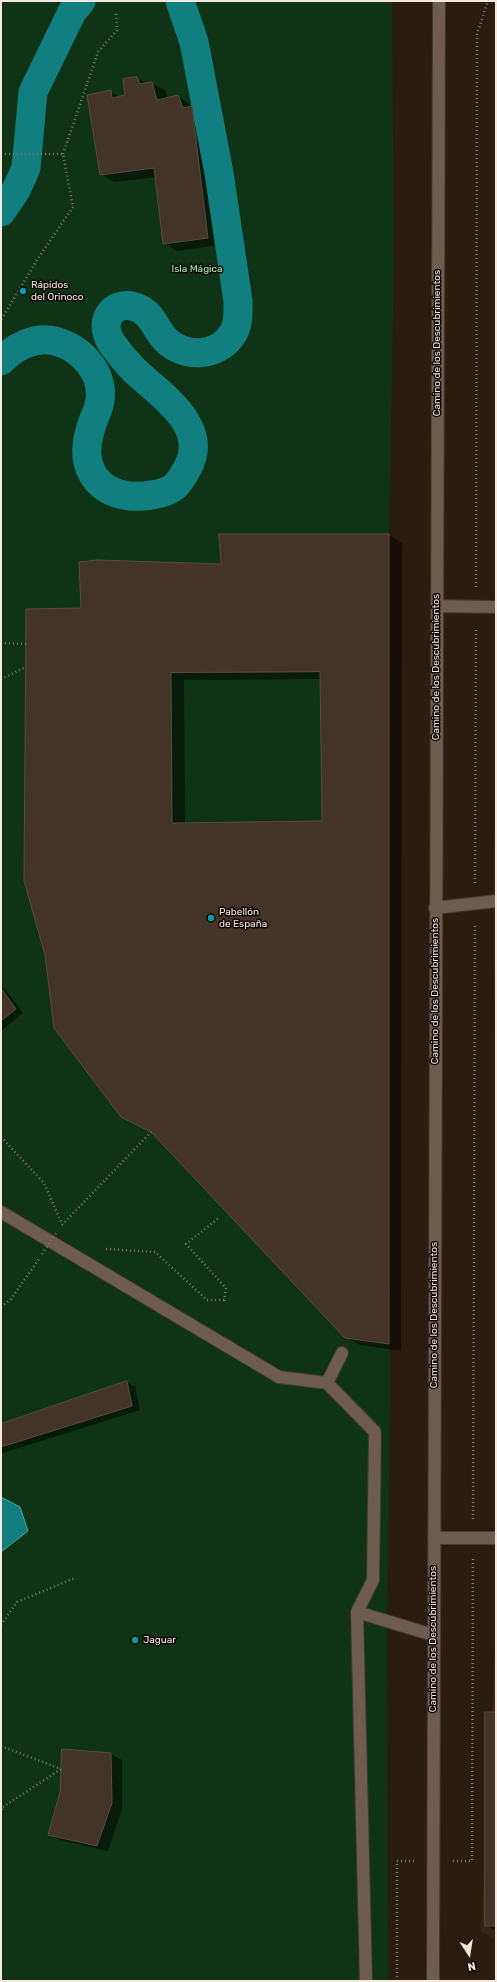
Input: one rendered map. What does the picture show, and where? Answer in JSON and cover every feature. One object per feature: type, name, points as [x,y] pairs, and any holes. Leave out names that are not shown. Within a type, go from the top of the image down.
[{"type":"street","name":"Camino de los Descubrimientos","points":[[432,1981],[439,1]]},
{"type":"street","points":[[437,606],[496,607]]},
{"type":"street","points":[[436,908],[496,901]]},
{"type":"street","points":[[1,1212],[279,1377],[327,1383],[375,1432],[373,1580],[356,1612],[366,1981]]},
{"type":"street","points":[[327,1383],[342,1353]]},
{"type":"street","points":[[434,1538],[496,1538]]},
{"type":"street","points":[[356,1612],[433,1635]]},
{"type":"path","points":[[476,593],[477,34],[488,1]]},
{"type":"path","points":[[1,320],[37,260],[73,207],[63,154],[98,52],[117,30],[116,13]]},
{"type":"path","points":[[1,154],[63,154]]},
{"type":"path","points":[[475,886],[476,623]]},
{"type":"path","points":[[1,643],[26,644]]},
{"type":"path","points":[[1,679],[26,667]]},
{"type":"path","points":[[473,1506],[475,921]]},
{"type":"path","points":[[1,1307],[11,1299],[62,1224],[151,1132]]},
{"type":"path","points":[[1,1137],[44,1182],[66,1230]]},
{"type":"path","points":[[100,1249],[155,1252],[207,1300],[224,1300],[226,1288],[186,1244],[220,1217]]},
{"type":"path","points":[[462,1862],[472,1861],[473,1572]]},
{"type":"path","points":[[1,1626],[17,1602],[75,1578]]},
{"type":"path","points":[[1,1746],[61,1770],[2,1806],[1,1811]]},
{"type":"path","points":[[397,1861],[398,1981]]},
{"type":"shaded area","points":[[496,715],[496,1140],[493,902]]},
{"type":"shaded area","points":[[496,1621],[496,1940],[481,1932]]},
{"type":"green space","name":"Isla Mágica","points":[[1,1],[392,1],[394,261],[389,534],[390,1406],[387,1622],[388,1981],[1,1981]]},
{"type":"water","points":[[1,1497],[20,1507],[28,1531],[1,1552]]},
{"type":"building","points":[[137,77],[140,84],[152,82],[157,100],[178,95],[183,108],[192,106],[208,238],[163,244],[154,168],[100,175],[87,95],[111,90],[112,98],[125,95],[123,79]]},
{"type":"building","name":"Pabellón de España","points":[[219,534],[389,534],[389,1344],[345,1338],[151,1132],[121,1117],[54,1028],[45,955],[24,881],[26,609],[81,608],[79,562],[97,560],[221,564]],"holes":[[[320,672],[322,821],[172,823],[171,673]]]},
{"type":"building","points":[[1,988],[16,1009],[1,1021]]},
{"type":"building","points":[[127,1381],[132,1406],[1,1447],[1,1424]]},
{"type":"building","points":[[485,1712],[496,1712],[496,1926],[485,1926]]},
{"type":"building","points":[[62,1749],[111,1753],[112,1803],[97,1846],[48,1835],[60,1792]]},
{"type":"waterway","points":[[1,212],[16,190],[26,168],[33,92],[72,12],[81,1]]},
{"type":"waterway","points":[[1,361],[12,351],[33,341],[55,341],[74,349],[89,363],[98,380],[100,390],[100,401],[87,443],[89,465],[99,482],[117,493],[129,496],[140,496],[153,495],[170,490],[182,478],[188,467],[193,452],[192,438],[187,424],[168,400],[134,370],[122,356],[111,342],[107,333],[106,325],[107,318],[116,308],[131,306],[140,309],[148,315],[163,337],[175,347],[201,353],[218,348],[226,342],[232,335],[237,323],[238,301],[219,173],[194,42],[180,1]]},
{"type":"place","name":"Rápidos del Orinoco","points":[[23,291]]},
{"type":"place","name":"Pabellón de España","points":[[211,918]]},
{"type":"place","name":"Jaguar","points":[[135,1640]]}]
